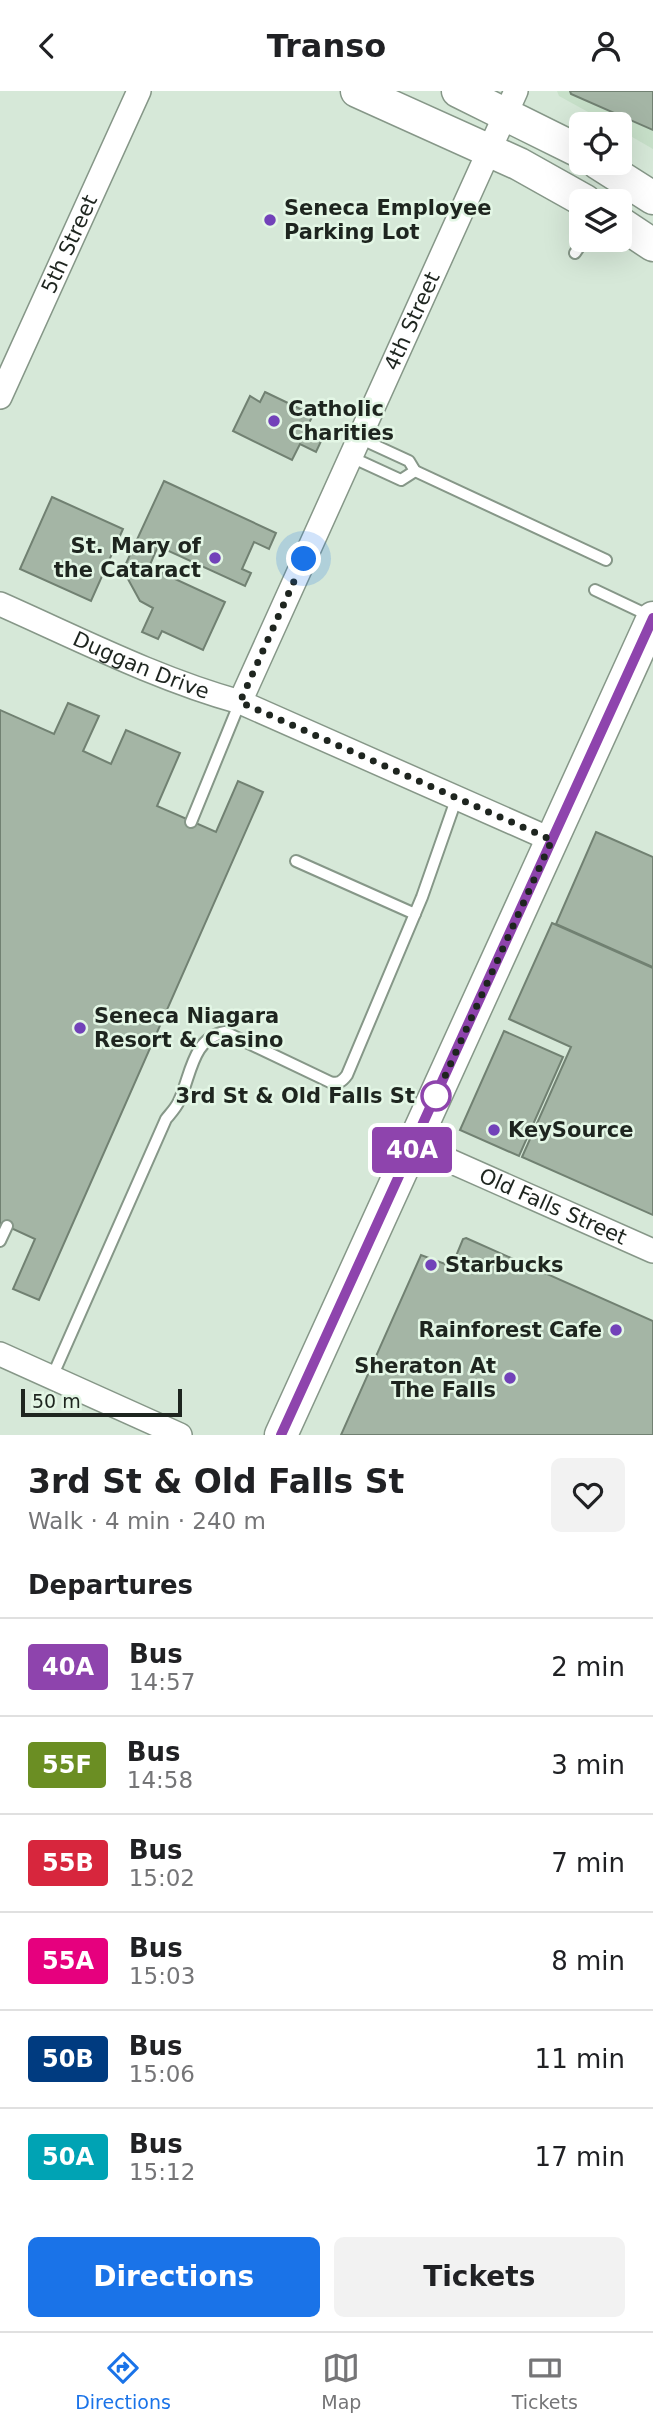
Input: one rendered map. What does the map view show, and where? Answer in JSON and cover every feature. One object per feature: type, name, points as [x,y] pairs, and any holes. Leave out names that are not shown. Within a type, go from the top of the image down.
[{"type":"street","name":"5th Street","points":[[0,397],[139,91]]},
{"type":"street","points":[[357,91],[490,150],[569,192]]},
{"type":"street","points":[[458,91],[511,102],[569,143]]},
{"type":"street","name":"4th Street","points":[[240,702],[511,102]]},
{"type":"street","points":[[621,175],[651,191]]},
{"type":"street","points":[[632,231],[653,245]]},
{"type":"street","name":"Duggan Drive","points":[[0,604],[163,677],[240,702],[552,840]]},
{"type":"street","points":[[281,1435],[653,618]]},
{"type":"street","name":"Old Falls Street","points":[[414,1145],[653,1251]]},
{"type":"street","points":[[0,1354],[180,1435]]},
{"type":"lane","points":[[355,447],[401,480],[415,471]]},
{"type":"lane","points":[[355,447],[409,461],[415,471],[606,560]]},
{"type":"lane","points":[[595,590],[653,618]]},
{"type":"lane","name":"4th Street","points":[[191,822],[240,702]]},
{"type":"lane","points":[[52,1377],[166,1119],[179,1102],[185,1081],[203,1043],[214,1034],[225,1032],[330,1082],[336,1084],[347,1075],[415,914],[457,797]]},
{"type":"lane","points":[[296,861],[415,914]]},
{"type":"lane","points":[[0,1241],[7,1226]]},
{"type":"shaded area","points":[[557,91],[653,91],[653,149],[632,137],[632,112],[588,112],[559,96]]},
{"type":"building","points":[[570,91],[653,91],[653,130],[632,121],[632,112],[612,112],[571,94]]},
{"type":"building","name":"Catholic Charities","points":[[265,392],[313,415],[307,427],[324,435],[316,452],[300,444],[292,460],[233,431],[250,396],[260,402]]},
{"type":"building","name":"St. Mary of the Cataract","points":[[164,481],[276,533],[269,549],[254,542],[242,569],[251,573],[245,586],[158,546],[149,567],[225,602],[203,650],[162,631],[158,639],[142,632],[153,608],[140,601],[123,570]]},
{"type":"building","points":[[52,497],[123,529],[91,601],[20,569]]},
{"type":"building","name":"Seneca Niagara Resort & Casino","points":[[68,703],[99,716],[83,751],[111,764],[126,730],[180,753],[157,806],[216,832],[238,781],[263,792],[39,1300],[13,1289],[35,1239],[0,1223],[0,710],[54,734]]},
{"type":"building","points":[[596,832],[653,857],[653,967],[556,924]]},
{"type":"building","points":[[552,923],[653,968],[653,1215],[522,1157],[571,1047],[509,1019]]},
{"type":"building","points":[[504,1031],[563,1057],[519,1156],[460,1130]]},
{"type":"building","name":"Sheraton At The Falls","points":[[466,1238],[653,1321],[653,1435],[341,1435],[421,1255],[445,1264],[454,1261],[463,1239]]},
{"type":"bus line","name":"40A","points":[[281,1435],[653,618]]},
{"type":"place","name":"Seneca Employee Parking Lot","points":[[270,220]]},
{"type":"place","name":"Catholic Charities","points":[[274,421]]},
{"type":"place","name":"St. Mary of the Cataract","points":[[215,558]]},
{"type":"place","name":"Seneca Niagara Resort & Casino","points":[[80,1028]]},
{"type":"place","name":"3rd St & Old Falls St","points":[[436,1096]]},
{"type":"place","name":"KeySource","points":[[494,1130]]},
{"type":"place","name":"Starbucks","points":[[431,1265]]},
{"type":"place","name":"Rainforest Cafe","points":[[616,1330]]},
{"type":"place","name":"Sheraton At The Falls","points":[[510,1378]]},
{"type":"route","points":[[304,559],[240,702],[552,840],[436,1096]]}]
